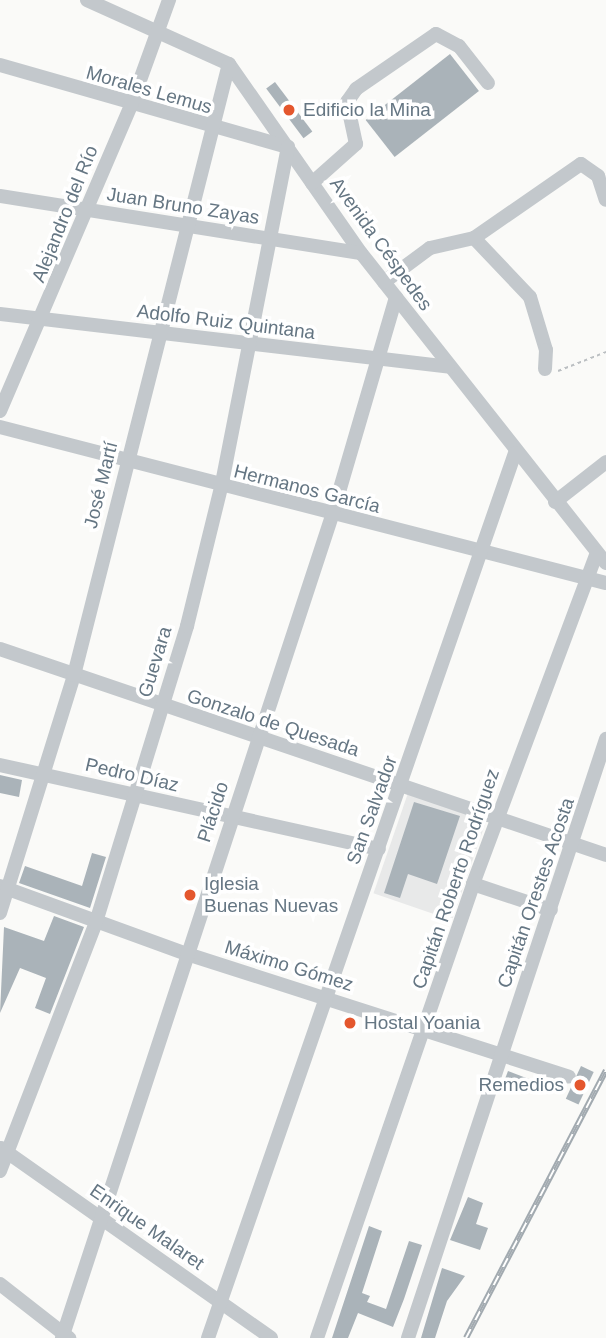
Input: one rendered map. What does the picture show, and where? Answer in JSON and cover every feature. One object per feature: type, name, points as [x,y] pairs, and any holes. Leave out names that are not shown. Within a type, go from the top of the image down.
[{"type":"street","name":"Avenida Céspedes","points":[[87,0],[158,29],[229,64],[361,253],[515,453],[602,558]]},
{"type":"street","name":"Alejandro del Río","points":[[0,411],[42,320],[131,105],[169,0]]},
{"type":"street","points":[[312,183],[356,144],[347,102],[356,89],[436,34],[459,46],[488,83]]},
{"type":"street","name":"José Martí","points":[[0,913],[4,887],[44,774],[74,675],[209,128],[229,64]]},
{"type":"street","name":"Morales Lemus","points":[[0,65],[209,128],[288,147]]},
{"type":"street","name":"Guevara","points":[[0,1171],[4,1150],[96,922],[161,706],[221,488],[288,147]]},
{"type":"street","points":[[384,282],[430,248],[474,238],[581,164],[592,168],[606,200]]},
{"type":"street","name":"Juan Bruno Zayas","points":[[0,196],[361,253]]},
{"type":"street","points":[[474,238],[530,297],[546,349],[545,369]]},
{"type":"street","name":"Plácido","points":[[65,1337],[105,1220],[187,954],[332,516],[396,297]]},
{"type":"street","name":"Adolfo Ruiz Quintana","points":[[0,314],[448,367]]},
{"type":"street","name":"Hermanos García","points":[[0,428],[221,488],[606,583]]},
{"type":"street","name":"San Salvador","points":[[208,1338],[515,453]]},
{"type":"street","points":[[555,502],[606,462]]},
{"type":"street","name":"Capitán Roberto Rodríguez","points":[[317,1338],[472,884],[588,579],[602,558]]},
{"type":"street","name":"Gonzalo de Quesada","points":[[0,649],[161,706],[575,842],[606,855]]},
{"type":"street","name":"Capitán Orestes Acosta","points":[[408,1338],[501,1055],[575,842],[606,739]]},
{"type":"street","name":"Pedro Díaz","points":[[0,765],[379,849]]},
{"type":"street","points":[[472,884],[551,911]]},
{"type":"street","name":"Máximo Gómez","points":[[4,887],[187,954],[569,1077]]},
{"type":"street","name":"Enrique Malaret","points":[[4,1150],[271,1338]]},
{"type":"street","points":[[0,1284],[65,1337]]},
{"type":"path","points":[[545,369],[550,374],[606,352]]},
{"type":"shaded area","points":[[408,793],[486,820],[452,920],[373,893]]},
{"type":"building","points":[[450,54],[479,91],[395,157],[366,120]]},
{"type":"building","name":"Edificio la Mina","points":[[275,82],[312,132],[304,138],[266,89]]},
{"type":"building","points":[[0,775],[22,780],[19,797],[0,793]]},
{"type":"building","points":[[414,802],[460,816],[437,884],[408,874],[400,898],[384,893]]},
{"type":"building","points":[[92,853],[106,857],[90,908],[19,883],[25,866],[82,886]]},
{"type":"building","points":[[54,916],[84,927],[50,1014],[35,1008],[46,978],[20,968],[0,1013],[4,927],[44,941]]},
{"type":"building","name":"Remedios","points":[[581,1066],[594,1072],[578,1105],[566,1099]]},
{"type":"building","points":[[508,1071],[536,1082],[533,1090],[505,1079]]},
{"type":"building","points":[[468,1197],[483,1203],[476,1224],[488,1228],[480,1250],[450,1240]]},
{"type":"building","points":[[369,1226],[382,1231],[362,1293],[370,1296],[367,1302],[386,1309],[409,1241],[422,1245],[393,1327],[358,1313],[348,1338],[332,1338]]},
{"type":"building","points":[[442,1268],[465,1276],[447,1301],[435,1338],[421,1338]]},
{"type":"railway","points":[[466,1338],[606,1070]]},
{"type":"place","name":"Edificio la Mina","points":[[289,110]]},
{"type":"place","name":"Iglesia Buenas Nuevas","points":[[190,895]]},
{"type":"place","name":"Hostal Yoania","points":[[350,1023]]},
{"type":"place","name":"Remedios","points":[[580,1085]]}]
